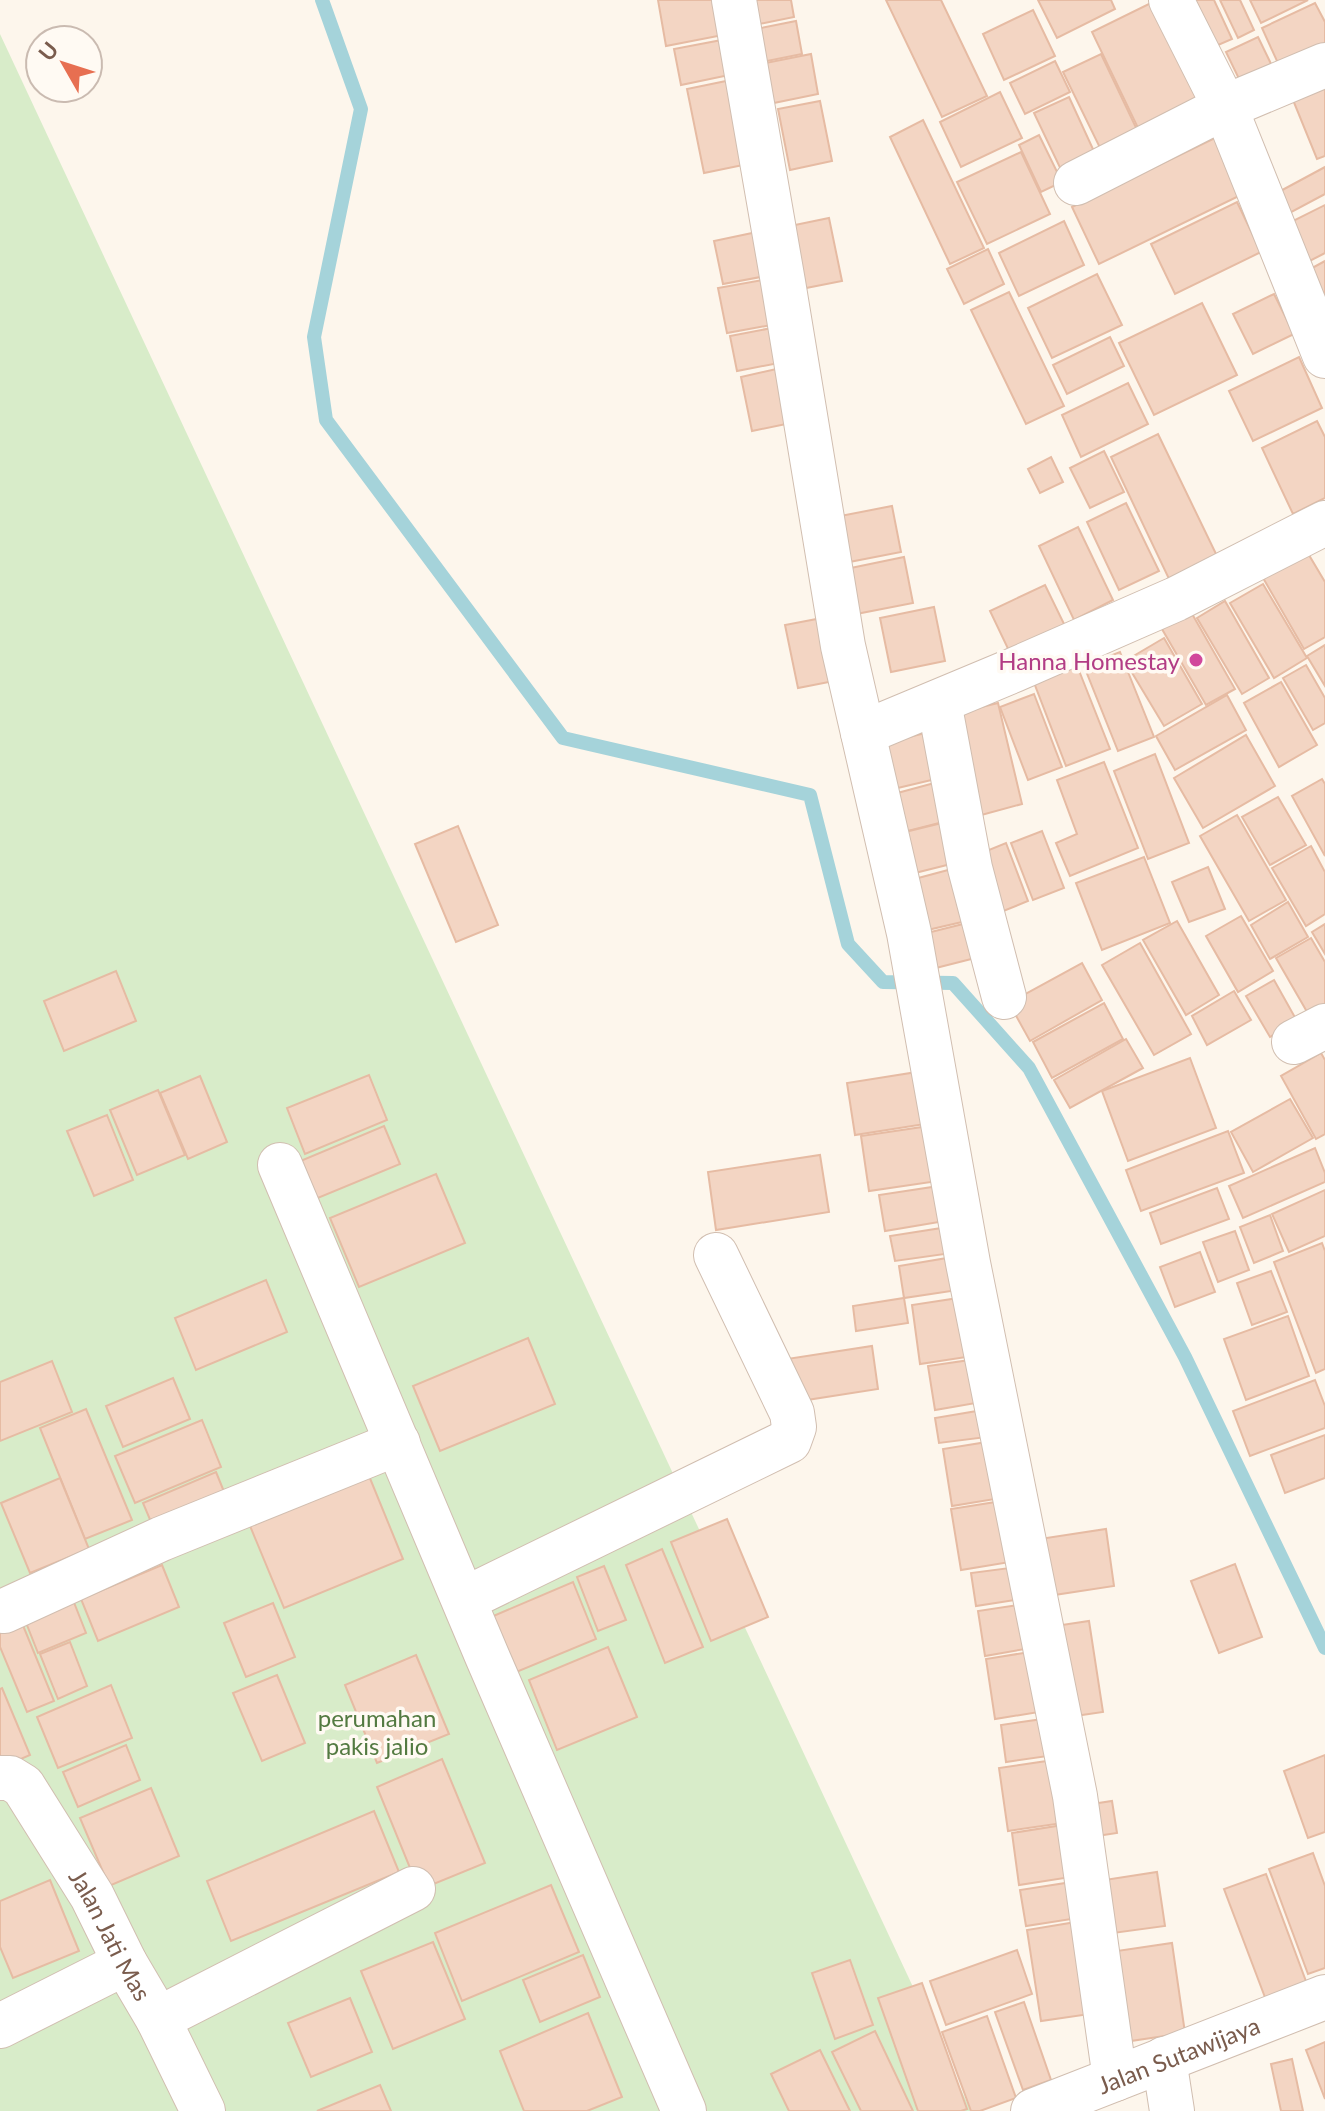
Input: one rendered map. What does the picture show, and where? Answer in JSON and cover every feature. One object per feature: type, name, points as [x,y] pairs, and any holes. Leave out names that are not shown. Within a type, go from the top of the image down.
[{"type":"street","points":[[734,0],[843,646],[909,933],[968,1263],[1075,1796],[1115,2079]]},
{"type":"street","points":[[1171,0],[1225,107],[1325,356]]},
{"type":"street","points":[[1076,183],[1225,107],[1325,65]]},
{"type":"street","points":[[863,733],[1176,599],[1325,523]]},
{"type":"street","points":[[939,702],[970,868],[1004,997]]},
{"type":"street","points":[[280,1165],[487,1656],[684,2111]]},
{"type":"street","points":[[465,1599],[789,1441],[794,1427],[792,1413],[716,1255]]},
{"type":"street","points":[[4,1611],[161,1539],[398,1443]]},
{"type":"street","name":"Jalan Jati Mas","points":[[0,1778],[10,1778],[23,1786],[92,1896],[203,2111]]},
{"type":"street","points":[[158,2019],[413,1889]]},
{"type":"street","points":[[0,2026],[125,1963]]},
{"type":"street","name":"Jalan Sutawijaya","points":[[1054,2107],[1164,2059],[1325,1997]]},
{"type":"street","points":[[1164,2059],[1172,2111]]},
{"type":"green space","name":"perumahan pakis jalio","points":[[0,34],[24,85],[24,104],[33,104],[971,2111],[0,2111]]},
{"type":"building","points":[[658,0],[716,0],[723,35],[666,46]]},
{"type":"building","points":[[744,0],[791,0],[794,17],[749,26]]},
{"type":"building","points":[[886,0],[941,0],[987,96],[942,117]]},
{"type":"building","points":[[1038,0],[1111,0],[1115,9],[1057,38]]},
{"type":"building","points":[[1157,0],[1208,94],[1138,128],[1092,32]]},
{"type":"building","points":[[1186,0],[1214,0],[1232,39],[1209,49]]},
{"type":"building","points":[[1220,0],[1240,0],[1254,30],[1238,38]]},
{"type":"building","points":[[1250,0],[1308,0],[1261,23]]},
{"type":"building","points":[[1315,3],[1325,22],[1325,51],[1282,72],[1262,28]]},
{"type":"building","points":[[1033,10],[1055,56],[1004,80],[983,34]]},
{"type":"building","points":[[796,21],[802,54],[762,62],[756,29]]},
{"type":"building","points":[[1258,37],[1274,70],[1242,85],[1226,52]]},
{"type":"building","points":[[727,39],[734,74],[681,85],[674,49]]},
{"type":"building","points":[[811,54],[818,94],[764,105],[756,65]]},
{"type":"building","points":[[1101,54],[1140,136],[1103,154],[1063,72]]},
{"type":"building","points":[[1055,61],[1070,92],[1025,114],[1010,83]]},
{"type":"building","points":[[731,80],[748,164],[704,173],[687,89]]},
{"type":"building","points":[[1325,87],[1325,156],[1317,159],[1293,100]]},
{"type":"building","points":[[1000,92],[1022,138],[961,167],[940,122]]},
{"type":"building","points":[[1069,97],[1098,160],[1064,176],[1034,113]]},
{"type":"building","points":[[820,101],[832,161],[790,170],[778,109]]},
{"type":"building","points":[[923,120],[984,248],[950,264],[890,137]]},
{"type":"building","points":[[1039,135],[1062,182],[1041,192],[1019,145]]},
{"type":"building","points":[[1217,137],[1245,193],[1099,264],[1072,207]]},
{"type":"building","points":[[1021,152],[1050,214],[987,244],[957,182]]},
{"type":"building","points":[[1325,167],[1325,194],[1284,216],[1273,195]]},
{"type":"building","points":[[1237,202],[1261,252],[1175,294],[1151,244]]},
{"type":"building","points":[[1325,205],[1325,253],[1298,267],[1279,228]]},
{"type":"building","points":[[829,218],[842,281],[801,289],[790,226]]},
{"type":"building","points":[[1064,221],[1084,265],[1019,296],[999,253]]},
{"type":"building","points":[[757,232],[766,276],[723,284],[714,241]]},
{"type":"building","points":[[988,249],[1004,284],[964,304],[947,269]]},
{"type":"building","points":[[1325,261],[1325,316],[1303,273]]},
{"type":"building","points":[[1097,274],[1122,325],[1052,358],[1028,308]]},
{"type":"building","points":[[768,279],[777,324],[727,333],[718,288]]},
{"type":"building","points":[[1009,292],[1064,406],[1026,424],[971,310]]},
{"type":"building","points":[[1274,294],[1294,334],[1253,354],[1233,314]]},
{"type":"building","points":[[1202,303],[1237,375],[1154,415],[1119,343]]},
{"type":"building","points":[[777,327],[784,362],[737,371],[730,336]]},
{"type":"building","points":[[1110,337],[1124,366],[1067,394],[1053,365]]},
{"type":"building","points":[[1299,357],[1322,408],[1253,441],[1229,391]]},
{"type":"building","points":[[781,368],[791,423],[752,431],[741,377]]},
{"type":"building","points":[[1128,383],[1148,424],[1081,457],[1062,415]]},
{"type":"building","points":[[1317,421],[1325,437],[1325,498],[1293,514],[1262,448]]},
{"type":"building","points":[[1158,434],[1218,558],[1170,581],[1111,457]]},
{"type":"building","points":[[1104,451],[1124,492],[1090,508],[1070,468]]},
{"type":"building","points":[[1051,457],[1063,482],[1040,493],[1028,469]]},
{"type":"building","points":[[1126,503],[1159,571],[1119,590],[1087,522]]},
{"type":"building","points":[[892,506],[901,552],[839,564],[830,518]]},
{"type":"building","points":[[1078,527],[1113,600],[1074,620],[1039,546]]},
{"type":"building","points":[[1306,550],[1325,582],[1325,637],[1304,649],[1262,576]]},
{"type":"building","points":[[904,557],[913,603],[851,615],[841,570]]},
{"type":"building","points":[[1263,584],[1307,658],[1274,678],[1230,603]]},
{"type":"building","points":[[1045,585],[1066,628],[1011,655],[990,611]]},
{"type":"building","points":[[1225,601],[1269,678],[1242,694],[1197,618]]},
{"type":"building","points":[[934,607],[945,661],[891,672],[880,618]]},
{"type":"building","points":[[1191,612],[1235,689],[1206,705],[1162,629]]},
{"type":"building","points":[[822,618],[834,681],[798,688],[785,625]]},
{"type":"building","points":[[1164,638],[1202,704],[1164,726],[1125,661]]},
{"type":"building","points":[[1325,645],[1325,686],[1307,656]]},
{"type":"building","points":[[1120,652],[1154,737],[1118,751],[1084,666]]},
{"type":"building","points":[[1076,663],[1110,749],[1066,766],[1033,680]]},
{"type":"building","points":[[1306,665],[1325,698],[1325,723],[1313,730],[1283,678]]},
{"type":"building","points":[[1281,682],[1317,745],[1279,767],[1244,703]]},
{"type":"building","points":[[1034,694],[1062,767],[1028,780],[1000,707]]},
{"type":"building","points":[[1227,695],[1246,730],[1175,770],[1156,736]]},
{"type":"building","points":[[998,703],[1022,804],[974,817],[949,715]]},
{"type":"building","points":[[929,732],[940,778],[885,791],[874,746]]},
{"type":"building","points":[[1246,735],[1275,786],[1203,828],[1174,778]]},
{"type":"building","points":[[1155,754],[1189,843],[1148,859],[1114,771]]},
{"type":"building","points":[[1104,762],[1138,848],[1070,876],[1056,843],[1077,834],[1057,780]]},
{"type":"building","points":[[1322,779],[1325,784],[1325,856],[1292,796]]},
{"type":"building","points":[[938,782],[947,821],[900,833],[890,795]]},
{"type":"building","points":[[1278,797],[1306,845],[1270,865],[1242,817]]},
{"type":"building","points":[[1237,815],[1286,900],[1249,921],[1200,836]]},
{"type":"building","points":[[950,821],[959,862],[907,875],[897,834]]},
{"type":"building","points":[[458,826],[498,925],[456,942],[415,844]]},
{"type":"building","points":[[1042,831],[1064,888],[1033,900],[1011,843]]},
{"type":"building","points":[[1006,843],[1028,901],[1001,912],[979,854]]},
{"type":"building","points":[[1311,846],[1325,872],[1325,914],[1306,926],[1272,868]]},
{"type":"building","points":[[1144,857],[1170,923],[1102,950],[1076,883]]},
{"type":"building","points":[[963,866],[975,919],[919,932],[907,881]]},
{"type":"building","points":[[1208,867],[1225,909],[1189,922],[1172,882]]},
{"type":"building","points":[[1288,902],[1308,937],[1270,959],[1251,925]]},
{"type":"building","points":[[1241,916],[1273,971],[1238,992],[1206,936]]},
{"type":"building","points":[[983,919],[991,954],[928,970],[919,935]]},
{"type":"building","points":[[1177,921],[1219,995],[1186,1015],[1143,940]]},
{"type":"building","points":[[1325,924],[1325,954],[1312,932]]},
{"type":"building","points":[[1311,938],[1325,962],[1325,1009],[1310,1017],[1276,958]]},
{"type":"building","points":[[1140,943],[1191,1034],[1154,1055],[1102,965]]},
{"type":"building","points":[[1082,963],[1102,1000],[1030,1041],[1009,1003]]},
{"type":"building","points":[[116,971],[136,1021],[64,1051],[44,1001]]},
{"type":"building","points":[[1274,980],[1297,1021],[1270,1037],[1246,996]]},
{"type":"building","points":[[1234,991],[1251,1020],[1207,1045],[1192,1016]]},
{"type":"building","points":[[1104,1003],[1123,1039],[1052,1078],[1033,1042]]},
{"type":"building","points":[[1126,1039],[1143,1068],[1070,1108],[1054,1080]]},
{"type":"building","points":[[1321,1053],[1325,1060],[1325,1134],[1316,1139],[1281,1076]]},
{"type":"building","points":[[1190,1058],[1216,1128],[1128,1161],[1102,1091]]},
{"type":"building","points":[[917,1072],[925,1124],[855,1135],[847,1083]]},
{"type":"building","points":[[369,1075],[387,1120],[305,1154],[287,1108]]},
{"type":"building","points":[[200,1076],[227,1142],[188,1159],[160,1093]]},
{"type":"building","points":[[158,1090],[185,1155],[137,1175],[110,1110]]},
{"type":"building","points":[[1290,1099],[1313,1138],[1253,1172],[1231,1132]]},
{"type":"building","points":[[107,1115],[133,1180],[94,1196],[67,1131]]},
{"type":"building","points":[[384,1126],[400,1164],[313,1200],[298,1162]]},
{"type":"building","points":[[929,1126],[938,1181],[869,1191],[861,1136]]},
{"type":"building","points":[[1228,1131],[1244,1173],[1141,1211],[1126,1170]]},
{"type":"building","points":[[1315,1148],[1325,1173],[1325,1182],[1243,1218],[1229,1186]]},
{"type":"building","points":[[820,1155],[829,1212],[716,1230],[708,1172]]},
{"type":"building","points":[[436,1174],[465,1243],[359,1287],[330,1218]]},
{"type":"building","points":[[939,1186],[945,1221],[885,1231],[879,1195]]},
{"type":"building","points":[[1217,1188],[1229,1219],[1161,1244],[1150,1213]]},
{"type":"building","points":[[1325,1190],[1325,1236],[1289,1252],[1272,1214]]},
{"type":"building","points":[[1270,1215],[1283,1251],[1254,1263],[1240,1227]]},
{"type":"building","points":[[948,1227],[952,1253],[895,1261],[890,1236]]},
{"type":"building","points":[[1235,1231],[1249,1270],[1218,1282],[1203,1242]]},
{"type":"building","points":[[1322,1243],[1325,1251],[1325,1369],[1316,1373],[1274,1262]]},
{"type":"building","points":[[1200,1252],[1215,1292],[1175,1307],[1160,1267]]},
{"type":"building","points":[[953,1257],[958,1290],[904,1298],[899,1266]]},
{"type":"building","points":[[1271,1271],[1287,1312],[1252,1325],[1237,1283]]},
{"type":"building","points":[[266,1280],[287,1332],[196,1370],[175,1318]]},
{"type":"building","points":[[965,1297],[973,1356],[920,1364],[912,1305]]},
{"type":"building","points":[[904,1298],[908,1323],[856,1331],[853,1306]]},
{"type":"building","points":[[1288,1316],[1309,1376],[1246,1400],[1224,1339]]},
{"type":"building","points":[[528,1338],[555,1404],[440,1451],[413,1386]]},
{"type":"building","points":[[872,1346],[878,1389],[794,1402],[787,1359]]},
{"type":"building","points":[[970,1360],[976,1403],[935,1410],[928,1366]]},
{"type":"building","points":[[52,1361],[72,1412],[0,1441],[0,1382]]},
{"type":"building","points":[[173,1378],[190,1419],[123,1447],[106,1406]]},
{"type":"building","points":[[1315,1380],[1325,1406],[1325,1428],[1250,1456],[1233,1411]]},
{"type":"building","points":[[86,1409],[132,1520],[85,1539],[40,1428]]},
{"type":"building","points":[[983,1410],[987,1437],[939,1443],[935,1418]]},
{"type":"building","points":[[202,1420],[221,1467],[135,1503],[115,1456]]},
{"type":"building","points":[[1325,1435],[1325,1478],[1285,1493],[1271,1455]]},
{"type":"building","points":[[987,1442],[995,1499],[952,1506],[943,1449]]},
{"type":"building","points":[[367,1471],[403,1559],[284,1608],[248,1521]]},
{"type":"building","points":[[216,1472],[227,1499],[154,1529],[143,1503]]},
{"type":"building","points":[[60,1478],[89,1549],[30,1573],[1,1503]]},
{"type":"building","points":[[1002,1501],[1010,1562],[961,1570],[951,1509]]},
{"type":"building","points":[[727,1519],[768,1617],[711,1641],[671,1542]]},
{"type":"building","points":[[1106,1529],[1114,1586],[1041,1597],[1033,1540]]},
{"type":"building","points":[[662,1549],[703,1647],[665,1663],[626,1565]]},
{"type":"building","points":[[1235,1564],[1262,1637],[1219,1653],[1191,1581]]},
{"type":"building","points":[[162,1565],[179,1607],[98,1641],[81,1599]]},
{"type":"building","points":[[604,1566],[626,1620],[598,1631],[577,1577]]},
{"type":"building","points":[[1017,1567],[1021,1599],[976,1606],[971,1573]]},
{"type":"building","points":[[573,1582],[596,1639],[514,1673],[491,1617]]},
{"type":"building","points":[[73,1600],[86,1633],[38,1653],[25,1620]]},
{"type":"building","points":[[273,1603],[295,1657],[246,1677],[224,1623]]},
{"type":"building","points":[[1025,1604],[1031,1648],[985,1656],[978,1611]]},
{"type":"building","points":[[1089,1621],[1103,1712],[1068,1717],[1055,1626]]},
{"type":"building","points":[[22,1623],[54,1701],[27,1712],[0,1647],[0,1632]]},
{"type":"building","points":[[70,1642],[87,1686],[58,1699],[40,1654]]},
{"type":"building","points":[[608,1647],[637,1717],[557,1750],[529,1680]]},
{"type":"building","points":[[1036,1651],[1045,1711],[995,1719],[986,1659]]},
{"type":"building","points":[[416,1655],[449,1734],[377,1763],[345,1685]]},
{"type":"building","points":[[277,1675],[305,1743],[262,1761],[233,1693]]},
{"type":"building","points":[[111,1685],[132,1738],[58,1768],[37,1717]]},
{"type":"building","points":[[0,1689],[30,1755],[0,1768]]},
{"type":"building","points":[[1043,1719],[1048,1756],[1006,1762],[1001,1725]]},
{"type":"building","points":[[126,1745],[140,1780],[78,1807],[63,1772]]},
{"type":"building","points":[[1325,1755],[1325,1832],[1308,1838],[1284,1771]]},
{"type":"building","points":[[442,1759],[485,1863],[419,1890],[377,1787]]},
{"type":"building","points":[[1054,1760],[1063,1823],[1008,1831],[999,1768]]},
{"type":"building","points":[[151,1788],[179,1856],[109,1886],[80,1818]]},
{"type":"building","points":[[1112,1801],[1117,1833],[1090,1837],[1085,1805]]},
{"type":"building","points":[[374,1811],[399,1872],[231,1941],[207,1881]]},
{"type":"building","points":[[1063,1825],[1071,1877],[1019,1885],[1012,1833]]},
{"type":"building","points":[[1313,1853],[1325,1886],[1325,1968],[1308,1974],[1269,1869]]},
{"type":"building","points":[[1157,1872],[1165,1926],[1106,1934],[1098,1881]]},
{"type":"building","points":[[1266,1874],[1307,1984],[1266,2000],[1224,1889]]},
{"type":"building","points":[[50,1880],[79,1951],[13,1978],[0,1947],[0,1901]]},
{"type":"building","points":[[1072,1882],[1078,1918],[1026,1926],[1020,1890]]},
{"type":"building","points":[[551,1885],[579,1952],[462,2001],[435,1933]]},
{"type":"building","points":[[1076,1922],[1090,2014],[1041,2021],[1027,1930]]},
{"type":"building","points":[[433,1942],[465,2019],[393,2049],[361,1971]]},
{"type":"building","points":[[1172,1943],[1185,2033],[1124,2042],[1110,1952]]},
{"type":"building","points":[[1017,1950],[1032,1994],[946,2025],[930,1981]]},
{"type":"building","points":[[583,1955],[600,1997],[540,2022],[523,1980]]},
{"type":"building","points":[[850,1960],[873,2025],[835,2039],[812,1973]]},
{"type":"building","points":[[922,1983],[967,2109],[961,2111],[918,2111],[878,1998]]},
{"type":"building","points":[[350,1998],[372,2052],[311,2077],[288,2023]]},
{"type":"building","points":[[1024,2002],[1051,2080],[1023,2090],[995,2012]]},
{"type":"building","points":[[588,2013],[622,2097],[587,2111],[524,2111],[500,2051]]},
{"type":"building","points":[[987,2016],[1016,2098],[980,2111],[971,2111],[942,2032]]},
{"type":"building","points":[[875,2031],[913,2111],[861,2111],[832,2052]]},
{"type":"building","points":[[1325,2042],[1325,2099],[1306,2050]]},
{"type":"building","points":[[820,2050],[850,2111],[789,2111],[771,2074]]},
{"type":"building","points":[[1292,2059],[1303,2111],[1281,2111],[1271,2064]]},
{"type":"building","points":[[380,2085],[391,2111],[317,2111]]},
{"type":"waterway","points":[[322,0],[361,109],[314,337],[326,420],[563,738],[810,795],[848,944],[883,982],[953,983],[1029,1068],[1185,1357],[1325,1648]]},
{"type":"place","name":"Hanna Homestay","points":[[1196,660]]}]
